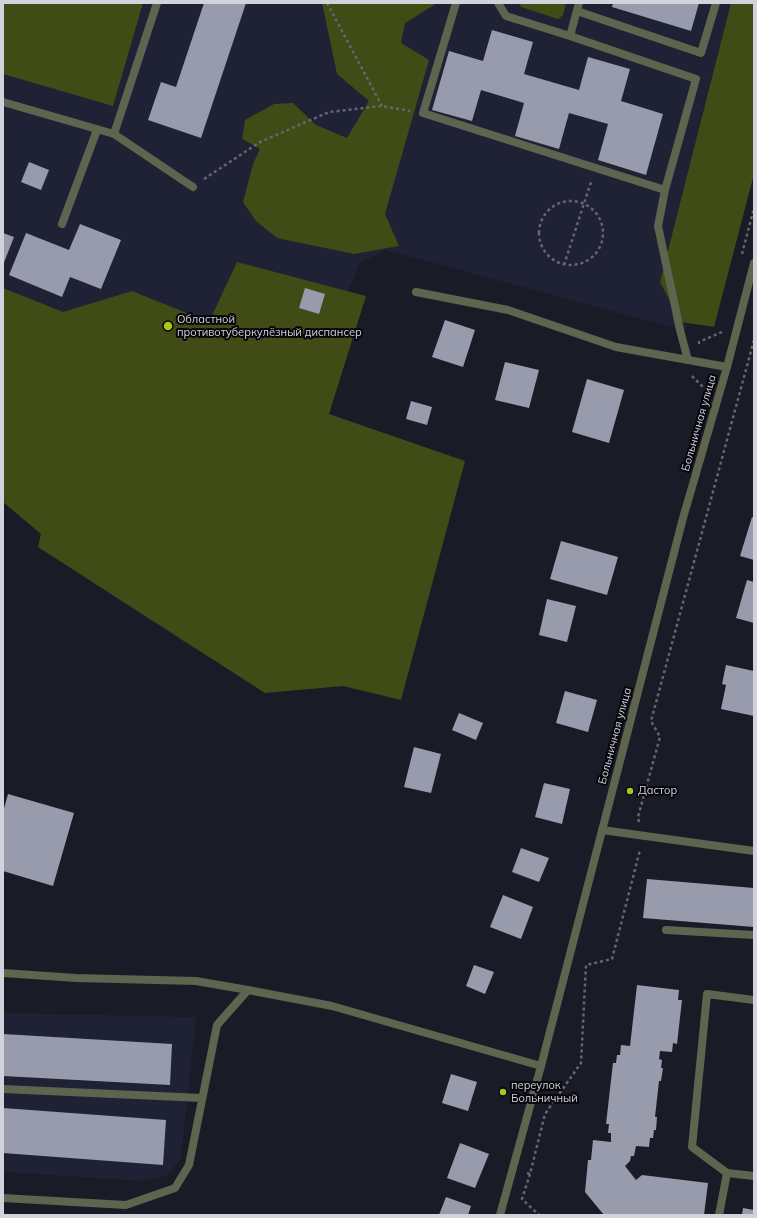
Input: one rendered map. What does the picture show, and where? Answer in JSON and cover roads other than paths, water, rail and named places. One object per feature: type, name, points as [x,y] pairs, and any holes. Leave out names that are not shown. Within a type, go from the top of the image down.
[{"type":"street","points":[[114,134],[158,3]]},
{"type":"street","points":[[456,3],[423,113],[666,190]]},
{"type":"street","points":[[498,3],[506,16],[696,79],[666,190],[658,226],[680,330],[688,360]]},
{"type":"street","points":[[570,36],[578,7],[701,53],[716,3]]},
{"type":"street","points":[[3,102],[114,134],[193,187]]},
{"type":"street","points":[[62,224],[97,130]]},
{"type":"street","name":"Больничная улица","points":[[500,1215],[541,1066],[683,518],[727,367],[754,263]]},
{"type":"street","points":[[416,292],[508,310],[616,347],[727,367]]},
{"type":"street","points":[[602,830],[754,851]]},
{"type":"street","points":[[666,930],[754,935]]},
{"type":"street","points":[[3,973],[76,978],[196,981],[332,1006],[541,1066]]},
{"type":"street","points":[[3,1198],[126,1205],[175,1188],[189,1165],[217,1025],[248,990]]},
{"type":"street","points":[[754,1000],[707,994],[692,1147],[727,1173],[754,1176]]},
{"type":"street","points":[[3,1089],[202,1098]]},
{"type":"street","points":[[719,1215],[727,1173]]},
{"type":"place","name":"Областной противотуберкулёзный диспансер","points":[[168,326]]},
{"type":"place","name":"Дастор","points":[[630,791]]},
{"type":"place","name":"переулок Больничный","points":[[503,1092]]}]
